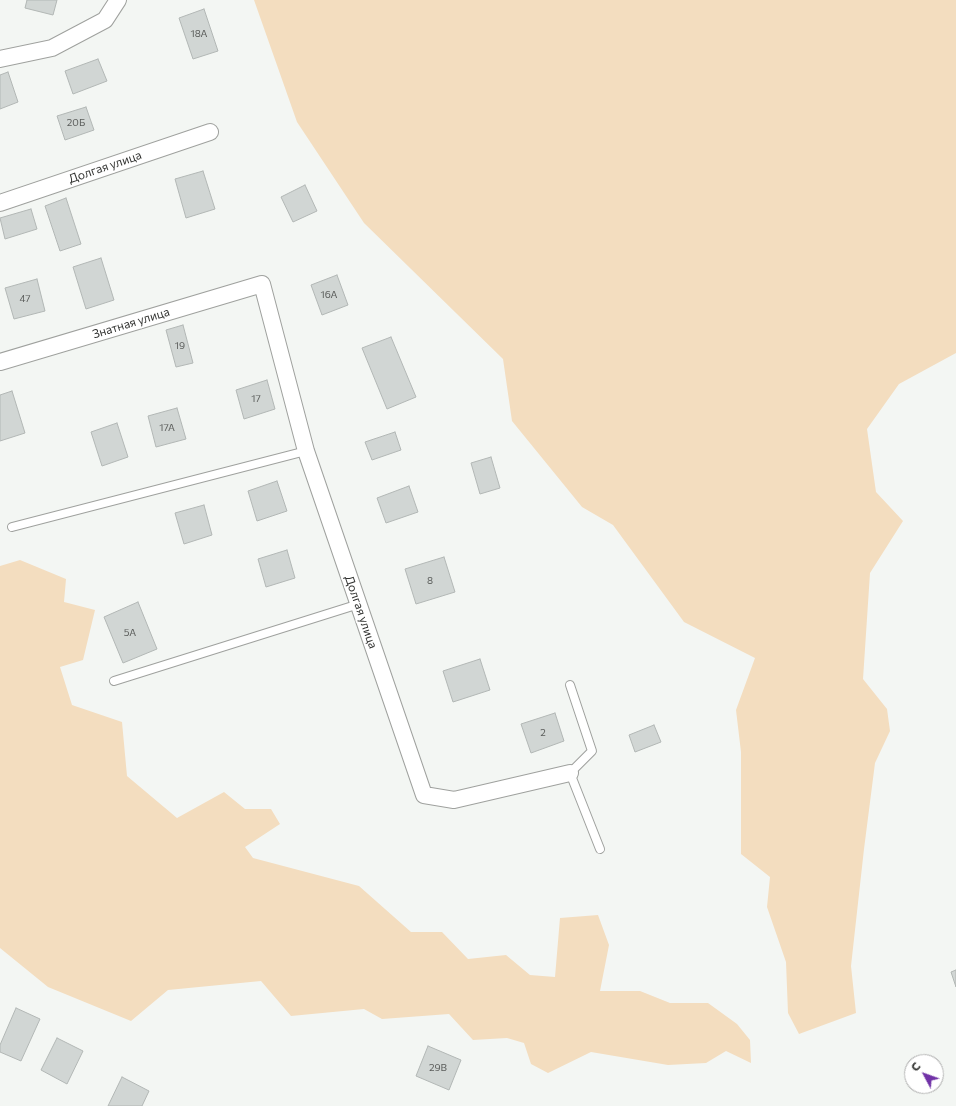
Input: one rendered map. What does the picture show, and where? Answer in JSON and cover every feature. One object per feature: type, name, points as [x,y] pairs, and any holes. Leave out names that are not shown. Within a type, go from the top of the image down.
[{"type":"street","points":[[0,59],[52,48],[105,20],[118,0]]},
{"type":"street","name":"Долгая улица","points":[[0,203],[210,132]]},
{"type":"street","name":"Долгая улица","points":[[262,284],[306,451],[424,795],[454,800],[570,773]]},
{"type":"street","name":"Знатная улица","points":[[0,362],[262,284]]},
{"type":"lane","points":[[12,527],[306,451]]},
{"type":"lane","points":[[114,681],[358,604]]},
{"type":"lane","points":[[570,685],[592,751],[570,773],[600,849]]},
{"type":"shaded area","points":[[254,0],[956,0],[956,353],[899,384],[867,429],[876,492],[903,521],[870,573],[863,679],[887,709],[890,731],[875,763],[864,849],[851,966],[856,1013],[799,1034],[788,1013],[786,962],[767,907],[770,877],[741,854],[741,752],[736,710],[755,658],[684,622],[613,525],[582,507],[512,421],[503,359],[364,223],[297,122]]},
{"type":"shaded area","points":[[20,560],[66,579],[64,602],[95,610],[83,660],[60,667],[72,705],[122,722],[127,776],[177,818],[224,792],[245,809],[271,809],[280,824],[245,847],[253,858],[359,886],[411,932],[442,932],[468,959],[506,955],[530,975],[555,977],[560,918],[598,915],[609,945],[600,991],[640,991],[670,1003],[708,1003],[737,1024],[750,1040],[751,1063],[726,1051],[706,1063],[668,1065],[591,1052],[548,1073],[531,1064],[524,1043],[507,1038],[473,1040],[449,1014],[382,1019],[364,1009],[291,1016],[261,981],[168,990],[131,1021],[48,987],[0,948],[0,566]]},
{"type":"building","points":[[27,0],[57,0],[53,15],[25,8]]},
{"type":"building","points":[[204,9],[218,51],[193,59],[179,18]]},
{"type":"building","points":[[98,59],[107,81],[73,94],[65,71]]},
{"type":"building","points":[[8,72],[18,102],[0,109],[0,75]]},
{"type":"building","points":[[86,107],[94,130],[65,140],[57,116]]},
{"type":"building","points":[[203,171],[215,209],[186,218],[175,179]]},
{"type":"building","points":[[305,185],[317,211],[293,222],[281,197]]},
{"type":"building","points":[[66,198],[81,244],[60,251],[45,206]]},
{"type":"building","points":[[31,209],[37,229],[5,239],[0,218]]},
{"type":"building","points":[[101,258],[114,300],[86,309],[73,267]]},
{"type":"building","points":[[337,275],[348,305],[322,315],[311,285]]},
{"type":"building","points":[[37,279],[45,311],[14,319],[5,288]]},
{"type":"building","points":[[183,325],[193,363],[176,367],[166,330]]},
{"type":"building","points":[[391,337],[416,397],[387,409],[362,348]]},
{"type":"building","points":[[267,380],[275,409],[244,419],[236,390]]},
{"type":"building","points":[[12,391],[25,433],[0,441],[0,395]]},
{"type":"building","points":[[177,408],[186,439],[156,447],[148,416]]},
{"type":"building","points":[[117,423],[128,457],[102,466],[91,432]]},
{"type":"building","points":[[395,432],[401,450],[372,460],[365,442]]},
{"type":"building","points":[[491,457],[500,488],[480,494],[471,463]]},
{"type":"building","points":[[277,481],[287,511],[257,521],[248,491]]},
{"type":"building","points":[[409,486],[418,512],[386,523],[377,498]]},
{"type":"building","points":[[204,505],[212,535],[184,544],[175,513]]},
{"type":"building","points":[[287,550],[295,578],[266,587],[258,559]]},
{"type":"building","points":[[444,557],[455,592],[416,604],[405,569]]},
{"type":"building","points":[[138,602],[157,649],[123,663],[104,617]]},
{"type":"building","points":[[480,659],[490,690],[453,702],[443,671]]},
{"type":"building","points":[[555,713],[564,741],[531,753],[521,724]]},
{"type":"building","points":[[654,725],[661,742],[635,752],[629,735]]},
{"type":"building","points":[[956,970],[956,987],[951,972]]},
{"type":"building","points":[[16,1008],[40,1019],[21,1061],[0,1052],[0,1045]]},
{"type":"building","points":[[57,1038],[83,1051],[67,1084],[41,1070]]},
{"type":"building","points":[[428,1046],[461,1060],[449,1090],[416,1076]]},
{"type":"building","points":[[122,1077],[149,1091],[142,1106],[108,1106]]}]
